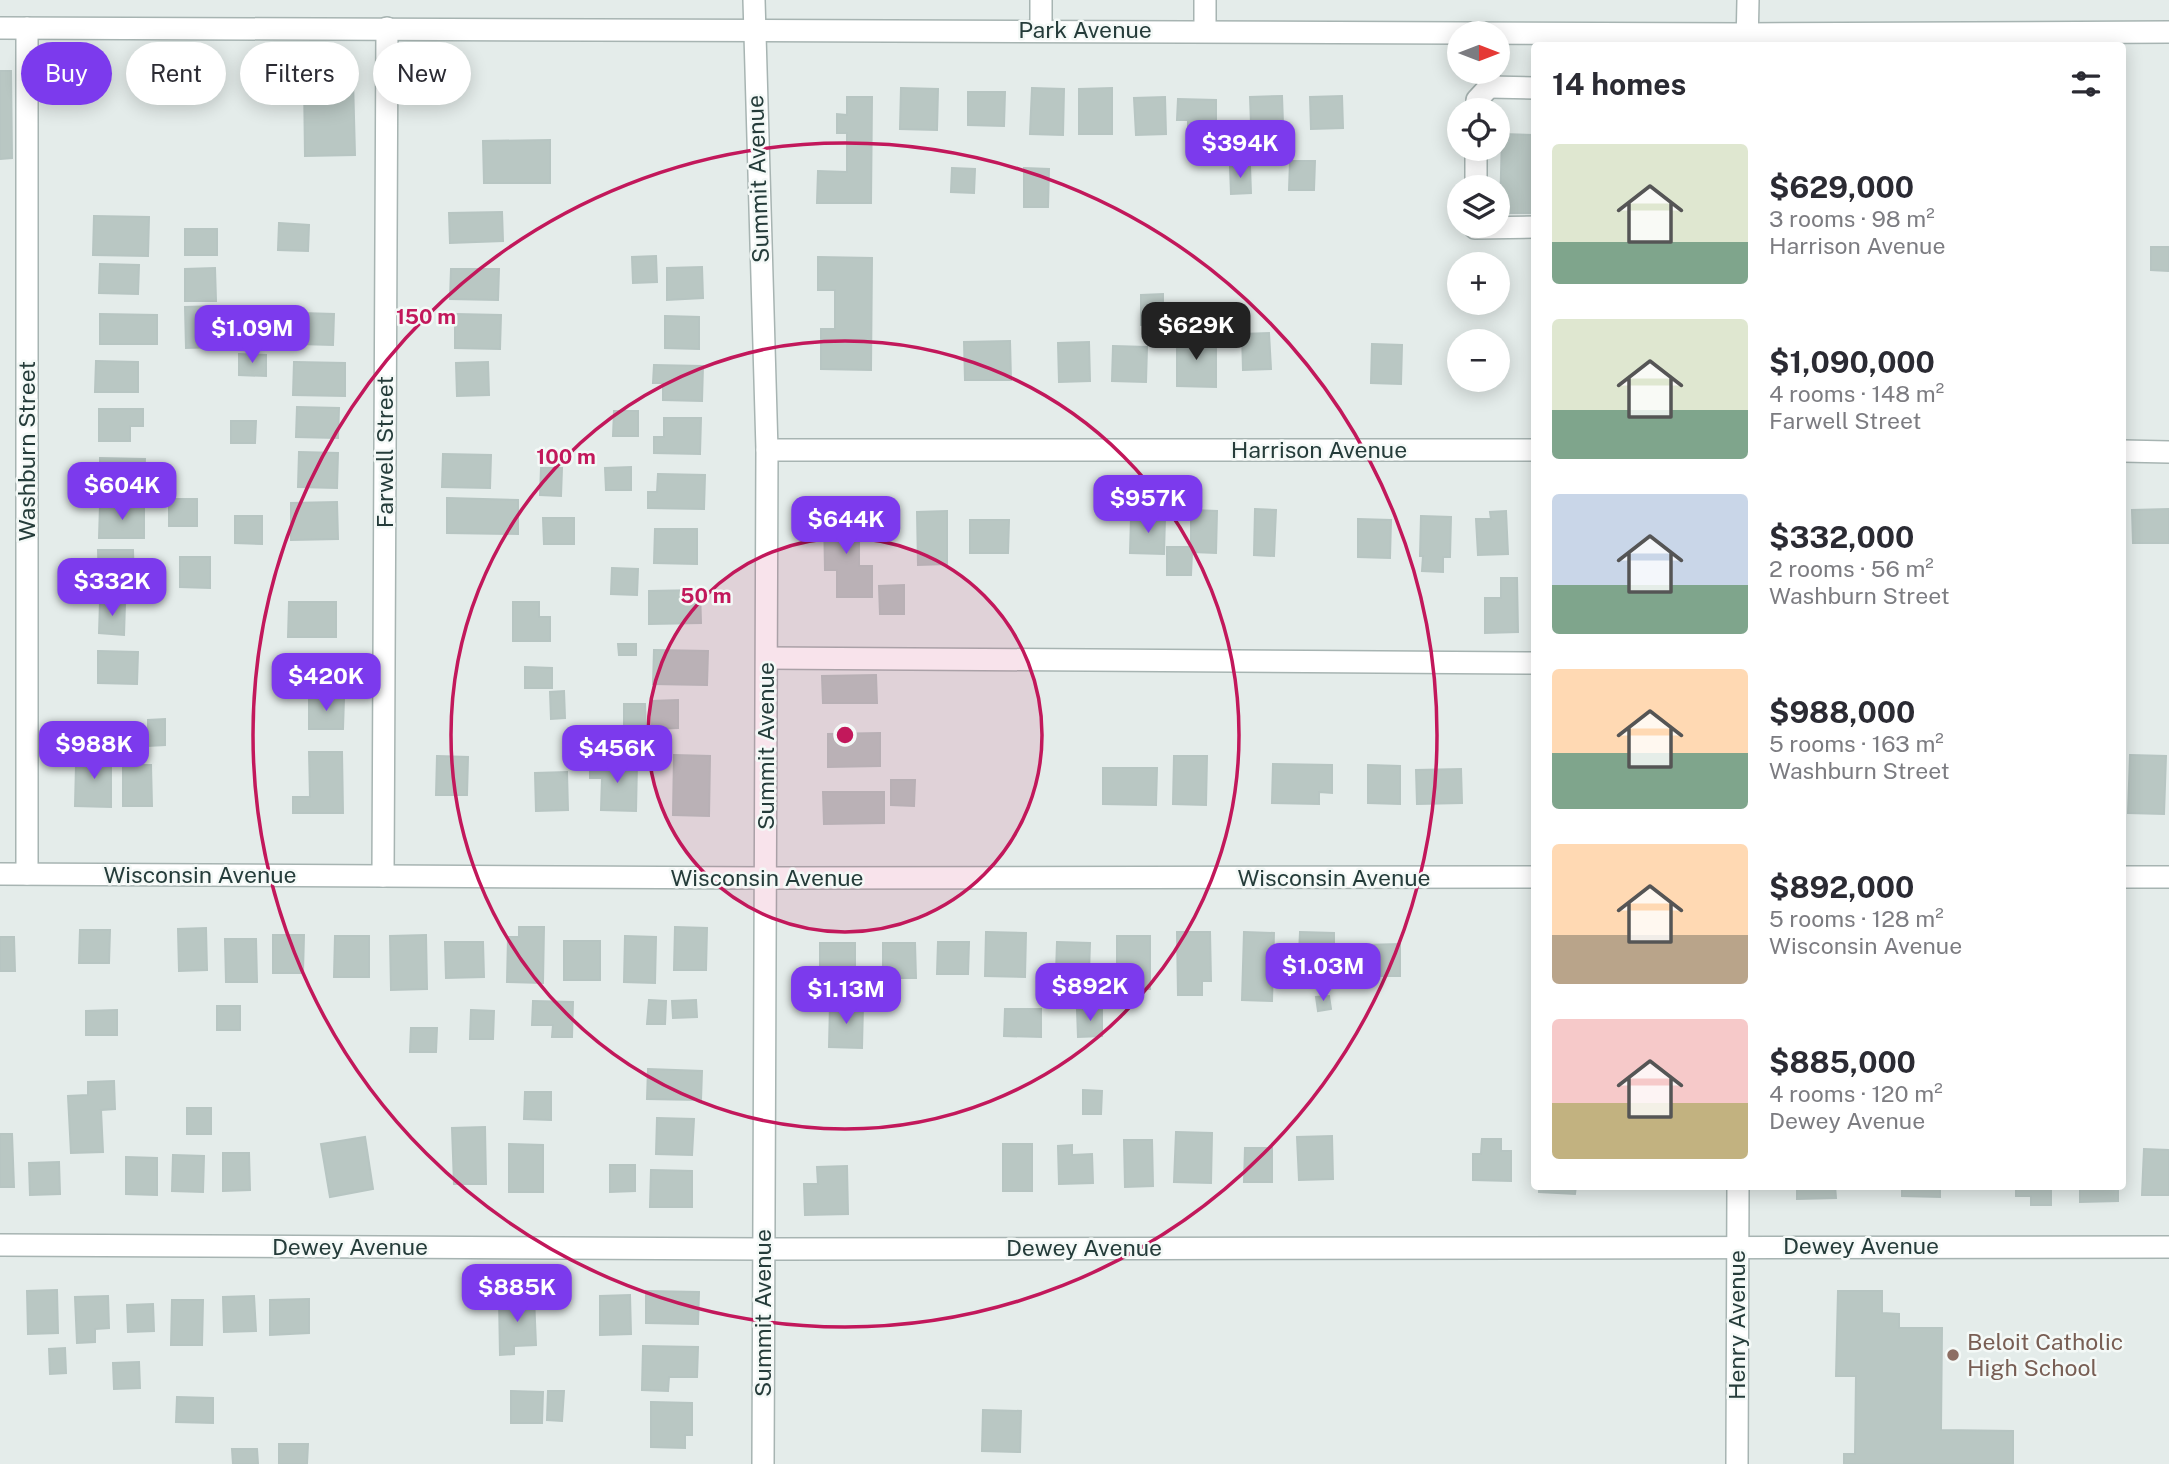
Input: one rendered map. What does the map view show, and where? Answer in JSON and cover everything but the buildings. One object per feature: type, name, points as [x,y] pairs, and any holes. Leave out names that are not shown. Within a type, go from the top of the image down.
[{"type":"street","name":"Summit Avenue","points":[[754,0],[767,450],[763,1464]]},
{"type":"street","points":[[1041,0],[1041,30]]},
{"type":"street","points":[[1205,0],[1205,31]]},
{"type":"street","points":[[1747,40],[1748,0]]},
{"type":"street","name":"Park Avenue","points":[[0,27],[1447,33]]},
{"type":"street","name":"Washburn Street","points":[[27,27],[27,874]]},
{"type":"street","name":"Farwell Street","points":[[383,876],[387,29]]},
{"type":"street","name":"Park Avenue","points":[[1510,35],[1563,39],[1747,40],[2169,32]]},
{"type":"street","points":[[1510,83],[1531,87]]},
{"type":"street","points":[[1510,227],[1531,227]]},
{"type":"street","name":"Harrison Avenue","points":[[767,450],[1531,450]]},
{"type":"street","points":[[2126,452],[2169,452]]},
{"type":"street","points":[[767,658],[1531,663]]},
{"type":"street","name":"Wisconsin Avenue","points":[[0,874],[766,878],[1531,877]]},
{"type":"street","points":[[2126,877],[2169,877]]},
{"type":"street","name":"Henry Avenue","points":[[1737,1464],[1738,1190]]},
{"type":"street","name":"Dewey Avenue","points":[[0,1245],[763,1249],[2169,1247]]},
{"type":"place","name":"Beloit Catholic High School","points":[[1953,1355]]}]
